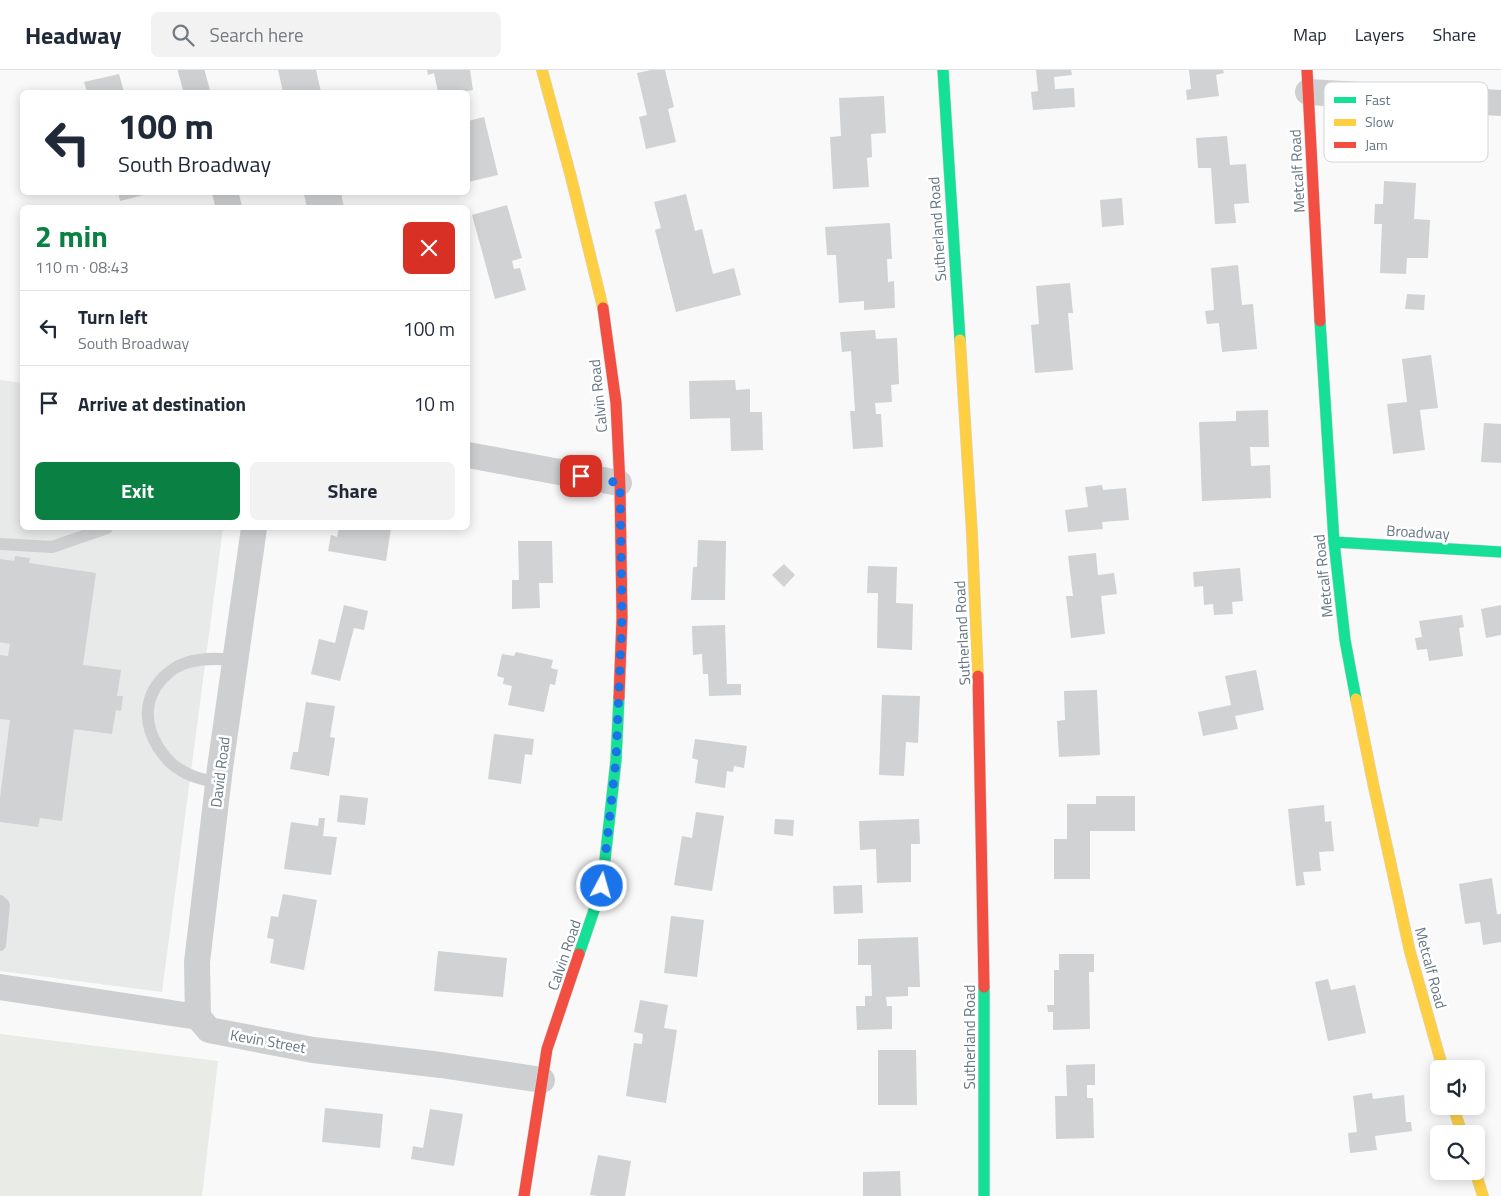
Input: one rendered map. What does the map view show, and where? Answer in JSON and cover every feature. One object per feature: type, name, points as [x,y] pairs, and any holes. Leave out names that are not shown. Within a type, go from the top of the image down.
[{"type":"street","points":[[191,70],[196,90]]},
{"type":"street","name":"Calvin Road","points":[[524,1196],[547,1049],[602,886],[616,760],[622,618],[616,403],[602,304],[571,177],[542,70]]},
{"type":"street","name":"Sutherland Road","points":[[943,70],[972,534],[980,718],[984,934],[984,1196]]},
{"type":"street","points":[[1308,81],[1324,83]]},
{"type":"street","name":"Metcalf Road","points":[[1308,81],[1324,413],[1334,542],[1345,640],[1373,783],[1410,952],[1440,1060]]},
{"type":"street","points":[[1488,102],[1501,103]]},
{"type":"street","points":[[470,454],[619,483]]},
{"type":"street","name":"David Road","points":[[198,1017],[197,962],[235,660],[254,530]]},
{"type":"street","name":"Broadway","points":[[1334,542],[1501,552]]},
{"type":"street","name":"Kevin Street","points":[[0,987],[198,1017],[209,1030],[304,1048],[542,1080]]},
{"type":"street","points":[[1478,1180],[1483,1196]]},
{"type":"lane","points":[[0,544],[52,547],[101,530]]},
{"type":"lane","points":[[219,783],[194,777],[180,770],[169,761],[151,736],[148,708],[151,696],[160,682],[173,669],[193,661],[213,658],[235,660]]},
{"type":"lane","points":[[0,901],[4,905],[0,945]]},
{"type":"shaded area","points":[[0,380],[20,383],[20,530],[223,530],[162,992],[0,971]]},
{"type":"shaded area","points":[[0,1034],[218,1061],[202,1196],[0,1196]]},
{"type":"building","points":[[278,70],[316,70],[321,90],[283,90]]},
{"type":"building","points":[[427,70],[470,70],[473,90],[438,90],[434,73],[428,75]]},
{"type":"building","points":[[665,70],[674,107],[668,109],[676,142],[646,149],[639,117],[647,115],[637,73]]},
{"type":"building","points":[[1036,70],[1071,70],[1072,75],[1054,77],[1055,89],[1074,88],[1075,107],[1033,110],[1031,92],[1038,91]]},
{"type":"building","points":[[1189,70],[1223,70],[1224,73],[1216,75],[1219,96],[1187,100],[1186,90],[1191,89]]},
{"type":"building","points":[[119,74],[123,90],[86,90],[84,82]]},
{"type":"building","points":[[884,96],[886,133],[871,134],[872,157],[867,158],[869,187],[833,189],[830,137],[841,136],[839,98]]},
{"type":"building","points":[[484,117],[498,175],[470,182],[470,120]]},
{"type":"building","points":[[1227,136],[1230,165],[1246,164],[1249,203],[1234,204],[1236,223],[1215,224],[1211,168],[1198,168],[1196,138]]},
{"type":"building","points":[[1384,181],[1416,183],[1414,219],[1430,220],[1428,258],[1407,258],[1406,274],[1380,273],[1382,224],[1374,224],[1375,204],[1383,204]]},
{"type":"building","points":[[686,194],[695,231],[702,229],[713,274],[734,268],[741,295],[676,312],[655,230],[661,228],[654,202]]},
{"type":"building","points":[[119,195],[143,195],[120,201]]},
{"type":"building","points":[[304,195],[342,195],[343,205],[306,205]]},
{"type":"building","points":[[1122,198],[1124,225],[1102,227],[1100,200]]},
{"type":"building","points":[[507,205],[522,258],[512,261],[514,269],[520,268],[526,290],[495,299],[472,215]]},
{"type":"building","points":[[890,223],[892,259],[887,259],[888,282],[894,281],[895,308],[864,310],[864,301],[839,303],[836,255],[827,255],[825,227]]},
{"type":"building","points":[[1238,265],[1242,305],[1253,304],[1257,349],[1222,352],[1219,323],[1207,324],[1205,311],[1214,310],[1211,268]]},
{"type":"building","points":[[1070,283],[1073,313],[1068,313],[1073,370],[1035,373],[1031,325],[1039,324],[1036,286]]},
{"type":"building","points":[[1407,294],[1425,295],[1424,310],[1405,309]]},
{"type":"building","points":[[875,330],[876,339],[897,338],[899,384],[891,385],[892,402],[875,403],[876,414],[881,414],[883,447],[853,449],[850,411],[855,411],[851,351],[842,352],[840,332]]},
{"type":"building","points":[[1431,355],[1438,408],[1420,410],[1425,450],[1393,454],[1387,404],[1407,402],[1402,359]]},
{"type":"building","points":[[735,380],[736,390],[750,389],[750,412],[762,412],[763,450],[731,451],[730,418],[690,419],[689,381]]},
{"type":"building","points":[[1268,410],[1269,447],[1250,447],[1251,466],[1270,465],[1271,498],[1202,501],[1199,422],[1236,421],[1236,411]]},
{"type":"building","points":[[1484,423],[1501,424],[1501,463],[1481,462]]},
{"type":"building","points":[[1102,485],[1103,490],[1126,488],[1129,520],[1102,522],[1103,529],[1068,532],[1065,510],[1088,507],[1085,487]]},
{"type":"building","points":[[339,530],[391,530],[386,561],[328,551],[331,535],[337,537]]},
{"type":"building","points":[[698,540],[726,541],[725,600],[691,600],[693,567],[697,567]]},
{"type":"building","points":[[518,541],[552,541],[553,583],[539,583],[540,608],[512,609],[512,580],[519,580]]},
{"type":"building","points":[[1096,553],[1098,575],[1114,573],[1117,594],[1101,596],[1105,634],[1071,638],[1066,596],[1073,596],[1068,556]]},
{"type":"building","points":[[15,556],[30,558],[29,563],[96,573],[83,665],[121,670],[117,696],[123,696],[121,711],[116,710],[112,734],[74,729],[62,821],[40,818],[38,827],[0,822],[0,798],[10,720],[0,719],[0,655],[8,656],[10,644],[0,642],[0,559],[14,561]]},
{"type":"building","points":[[784,564],[795,575],[784,587],[772,575]]},
{"type":"building","points":[[868,566],[897,567],[896,603],[913,604],[912,650],[877,648],[878,593],[867,593]]},
{"type":"building","points":[[1240,568],[1243,601],[1232,602],[1233,614],[1214,615],[1213,604],[1204,605],[1203,586],[1194,587],[1193,572]]},
{"type":"building","points":[[344,605],[368,611],[364,630],[354,628],[340,681],[311,674],[319,639],[335,643]]},
{"type":"building","points":[[1501,605],[1501,635],[1486,638],[1481,609]]},
{"type":"building","points":[[1462,615],[1464,627],[1459,628],[1463,656],[1429,661],[1427,649],[1417,650],[1415,638],[1422,637],[1419,621]]},
{"type":"building","points":[[725,625],[727,684],[741,684],[741,695],[709,696],[708,674],[703,674],[702,654],[693,655],[692,626]]},
{"type":"building","points":[[516,652],[553,660],[551,668],[558,670],[555,685],[550,684],[544,712],[508,705],[512,686],[503,684],[504,678],[497,676],[502,654],[514,656]]},
{"type":"building","points":[[1256,670],[1264,710],[1235,716],[1238,729],[1203,736],[1198,712],[1231,705],[1225,676]]},
{"type":"building","points":[[1097,690],[1100,755],[1059,757],[1057,721],[1065,720],[1064,691]]},
{"type":"building","points":[[882,695],[920,696],[918,743],[906,742],[904,776],[879,775]]},
{"type":"building","points":[[306,702],[335,706],[330,737],[335,738],[329,776],[290,769],[293,752],[298,752]]},
{"type":"building","points":[[494,734],[534,739],[532,755],[525,754],[521,784],[488,779]]},
{"type":"building","points":[[695,739],[747,746],[744,768],[734,766],[733,772],[727,771],[725,788],[695,783],[698,760],[692,758]]},
{"type":"building","points":[[340,795],[368,798],[365,825],[337,822]]},
{"type":"building","points":[[1096,796],[1135,796],[1135,831],[1090,831],[1090,879],[1054,879],[1054,839],[1067,839],[1067,804],[1096,804]]},
{"type":"building","points":[[1324,805],[1325,822],[1331,821],[1334,851],[1319,852],[1321,871],[1303,872],[1305,885],[1296,886],[1288,809]]},
{"type":"building","points":[[696,812],[724,816],[712,891],[674,885],[682,836],[692,838]]},
{"type":"building","points":[[319,818],[325,818],[323,836],[337,837],[331,875],[284,869],[291,822],[318,826]]},
{"type":"building","points":[[775,819],[794,820],[793,836],[774,834]]},
{"type":"building","points":[[919,819],[920,844],[911,844],[911,882],[877,883],[876,849],[860,850],[859,821]]},
{"type":"building","points":[[1492,878],[1497,914],[1501,914],[1501,942],[1483,945],[1480,922],[1465,924],[1459,884]]},
{"type":"building","points":[[862,885],[863,913],[834,914],[833,886]]},
{"type":"building","points":[[283,894],[317,900],[304,970],[270,963],[274,939],[267,938],[271,916],[278,917]]},
{"type":"building","points":[[671,916],[704,920],[697,977],[664,973]]},
{"type":"building","points":[[918,937],[920,987],[908,987],[908,996],[886,997],[887,1006],[892,1006],[892,1029],[857,1030],[856,1006],[865,1006],[865,996],[872,996],[871,965],[858,965],[858,939]]},
{"type":"building","points":[[438,951],[507,958],[503,997],[434,991]]},
{"type":"building","points":[[1059,954],[1094,954],[1094,972],[1089,972],[1090,1029],[1053,1030],[1053,1012],[1048,1012],[1047,1005],[1054,1005],[1054,970],[1059,970]]},
{"type":"building","points":[[1328,979],[1331,990],[1355,985],[1366,1033],[1328,1041],[1315,982]]},
{"type":"building","points":[[640,1000],[668,1005],[664,1028],[677,1030],[666,1103],[626,1096],[634,1043],[642,1044],[643,1034],[634,1032]]},
{"type":"building","points":[[878,1050],[916,1050],[917,1105],[878,1105]]},
{"type":"building","points":[[1095,1064],[1095,1085],[1087,1085],[1087,1098],[1093,1098],[1094,1138],[1056,1139],[1055,1096],[1067,1096],[1066,1065]]},
{"type":"building","points":[[1372,1093],[1373,1099],[1404,1095],[1406,1122],[1411,1122],[1412,1131],[1375,1136],[1377,1150],[1350,1153],[1348,1133],[1357,1132],[1353,1096]]},
{"type":"building","points":[[325,1108],[383,1114],[380,1148],[322,1142]]},
{"type":"building","points":[[430,1109],[463,1114],[454,1166],[411,1159],[413,1146],[423,1148]]},
{"type":"building","points":[[598,1155],[631,1161],[625,1196],[590,1195]]},
{"type":"building","points":[[900,1171],[901,1196],[863,1196],[863,1172]]},
{"type":"traffic: fast","points":[[943,70],[960,340]]},
{"type":"traffic: fast","points":[[1320,321],[1334,542],[1345,640],[1356,699]]},
{"type":"traffic: fast","points":[[1334,542],[1501,552]]},
{"type":"traffic: fast","points":[[579,954],[602,887],[616,760],[619,697]]},
{"type":"traffic: fast","points":[[984,987],[984,1196]]},
{"type":"traffic: slow","points":[[542,70],[571,177],[603,308]]},
{"type":"traffic: slow","points":[[960,340],[972,534],[978,676]]},
{"type":"traffic: slow","points":[[1356,699],[1410,952],[1440,1060]]},
{"type":"traffic: slow","points":[[1456,1115],[1459,1125]]},
{"type":"traffic: slow","points":[[1478,1180],[1483,1196]]},
{"type":"traffic: jam","points":[[1307,70],[1320,321]]},
{"type":"traffic: jam","points":[[603,308],[616,403],[620,486],[622,618],[619,697]]},
{"type":"traffic: jam","points":[[978,676],[984,987]]},
{"type":"traffic: jam","points":[[524,1196],[547,1049],[579,954]]},
{"type":"route","points":[[581,476],[619,483],[620,486],[622,618],[616,760],[602,886]]}]
